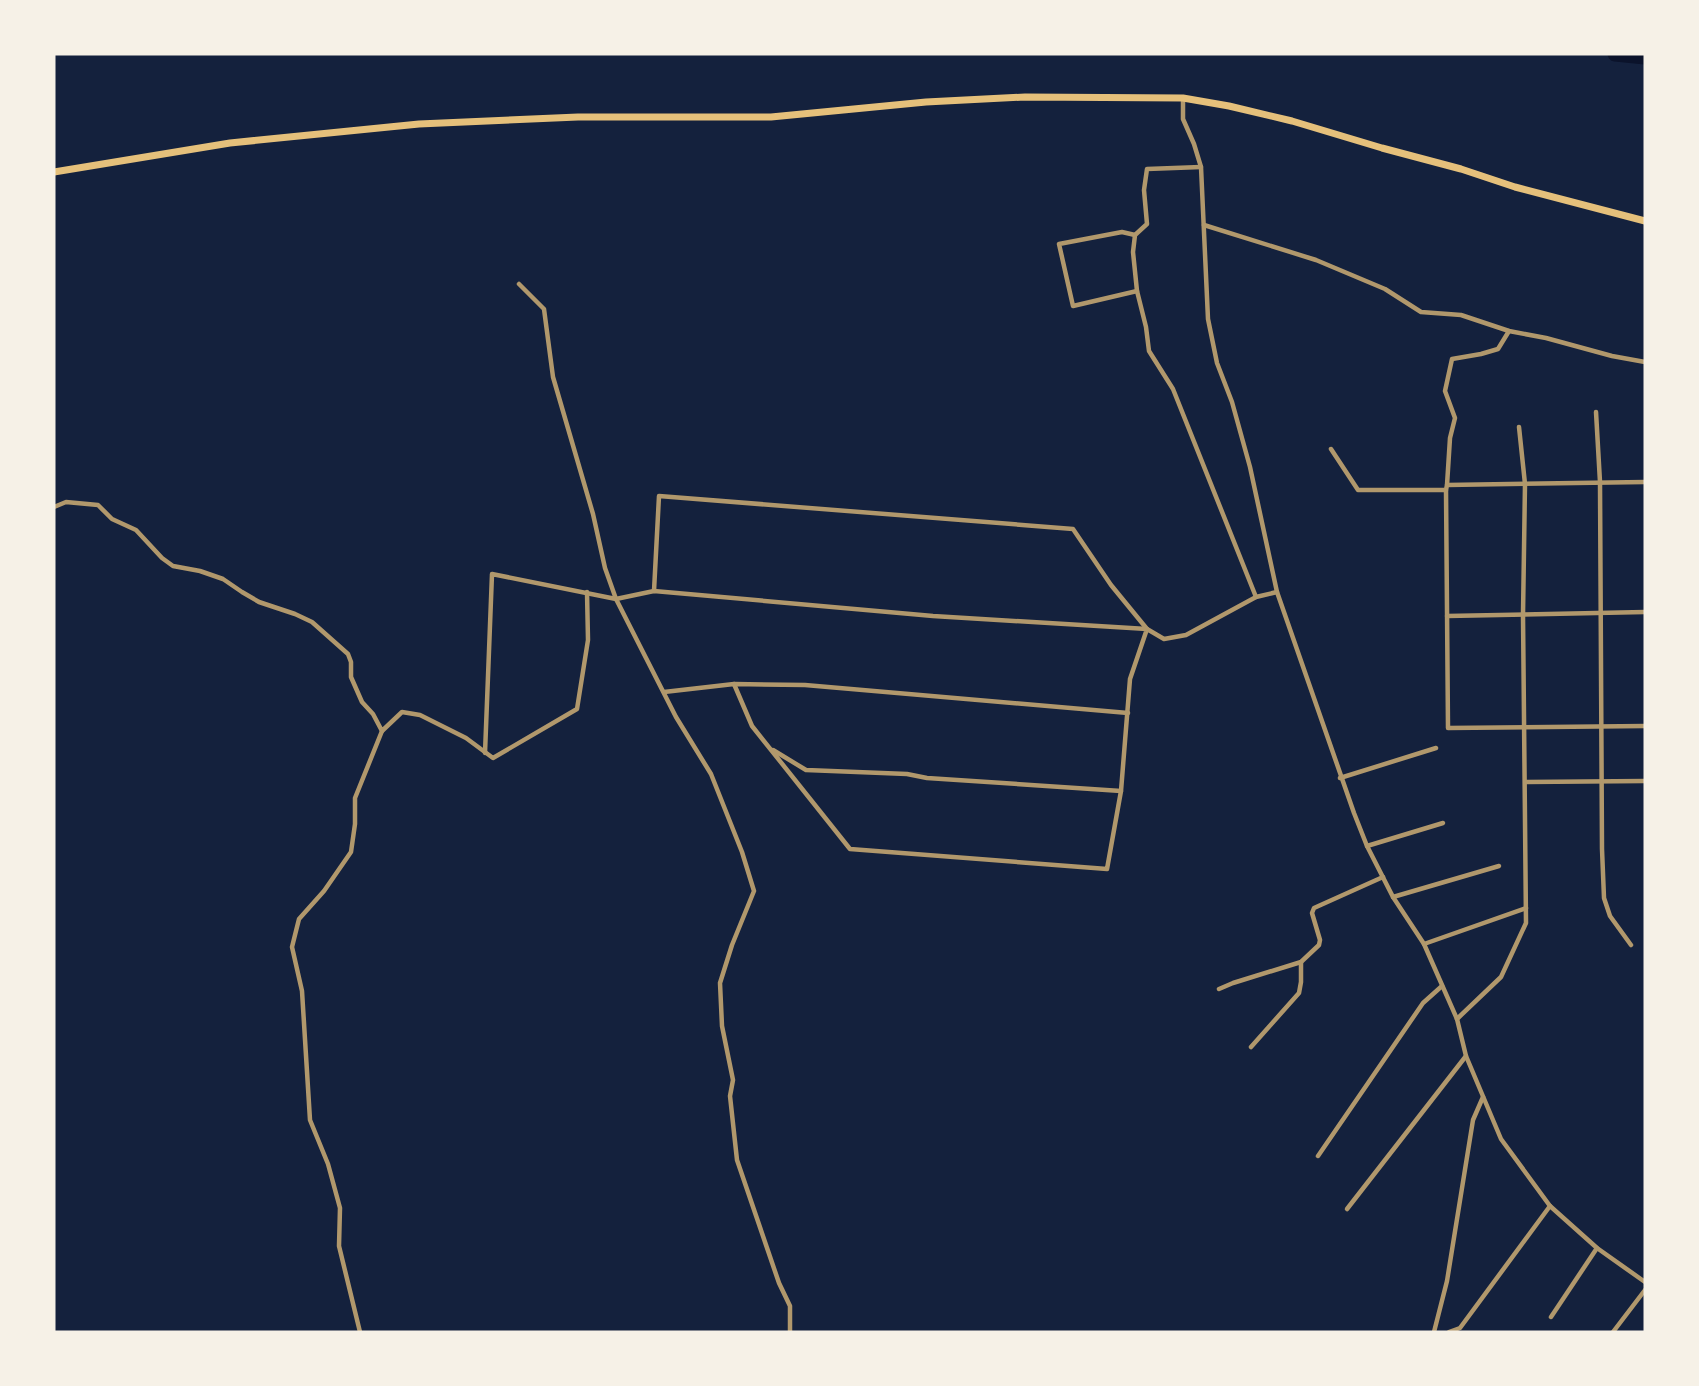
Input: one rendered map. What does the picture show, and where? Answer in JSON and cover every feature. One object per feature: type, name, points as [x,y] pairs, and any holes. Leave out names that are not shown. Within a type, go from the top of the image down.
[{"type":"main road","points":[[54,172],[230,143],[419,124],[578,117],[771,117],[926,102],[1025,97],[1183,98],[1292,121],[1461,169],[1515,187],[1645,221]]},
{"type":"street","points":[[1183,98],[1183,120],[1201,167],[1208,319],[1217,363],[1232,402],[1250,467],[1277,592],[1340,778],[1367,846],[1393,897],[1424,944],[1457,1019],[1466,1056],[1501,1139],[1550,1206],[1597,1248],[1645,1282]]},
{"type":"street","points":[[1201,167],[1147,169],[1144,190],[1147,224],[1135,235],[1133,252],[1137,291],[1149,351],[1173,389],[1256,597]]},
{"type":"street","points":[[1204,225],[1316,260],[1385,289],[1421,312],[1461,315],[1509,331],[1645,362]]},
{"type":"street","points":[[1135,235],[1122,232],[1059,244],[1073,306],[1137,291]]},
{"type":"street","points":[[519,284],[544,309],[553,377],[594,514],[605,568],[616,599],[676,717],[711,774],[742,852],[754,891],[732,945],[720,983],[722,1026],[733,1080],[730,1096],[737,1161],[778,1283],[790,1306],[790,1332]]},
{"type":"street","points":[[1509,331],[1498,349],[1452,359],[1445,391],[1455,418],[1450,438],[1447,488],[1448,728],[1645,726]]},
{"type":"street","points":[[1596,412],[1600,482],[1604,898],[1610,916],[1631,945]]},
{"type":"street","points":[[1457,1019],[1501,977],[1526,923],[1526,782],[1523,727],[1525,484],[1519,427]]},
{"type":"street","points":[[1331,449],[1358,490],[1645,482]]},
{"type":"street","points":[[654,591],[658,496],[1073,529],[1111,585],[1147,629],[1164,639],[1186,635],[1256,597],[1277,592]]},
{"type":"street","points":[[54,507],[66,502],[98,505],[112,519],[136,530],[162,558],[173,566],[200,571],[223,579],[259,602],[296,614],[312,622],[348,654],[351,662],[351,677],[362,702],[373,714],[382,731]]},
{"type":"street","points":[[485,753],[492,574],[616,599],[654,591],[933,616],[1147,629]]},
{"type":"street","points":[[360,1332],[359,1320],[339,1246],[339,1208],[328,1164],[310,1120],[302,991],[292,947],[299,919],[324,891],[351,852],[355,824],[355,798],[382,731],[402,712],[420,715],[466,738],[493,758],[577,709],[588,640],[587,592]]},
{"type":"street","points":[[1448,616],[1645,612]]},
{"type":"street","points":[[734,684],[752,726],[850,849],[1107,868],[1121,791],[1130,679],[1147,629]]},
{"type":"street","points":[[664,692],[734,684],[806,685],[1128,713]]},
{"type":"street","points":[[771,748],[806,770],[907,774],[927,778],[1121,791]]},
{"type":"street","points":[[1340,778],[1436,748]]},
{"type":"street","points":[[1526,782],[1645,781]]},
{"type":"street","points":[[1367,846],[1443,823]]},
{"type":"street","points":[[1393,897],[1499,867]]},
{"type":"street","points":[[1219,989],[1301,962],[1319,945],[1320,940],[1312,913],[1314,908],[1383,877]]},
{"type":"street","points":[[1424,944],[1526,908]]},
{"type":"street","points":[[1251,1047],[1299,993],[1301,962]]},
{"type":"street","points":[[1318,1156],[1423,1003],[1442,986]]},
{"type":"street","points":[[1347,1209],[1466,1056]]},
{"type":"street","points":[[1434,1332],[1447,1281],[1473,1120],[1483,1097]]},
{"type":"street","points":[[1449,1332],[1460,1328],[1550,1206]]},
{"type":"street","points":[[1551,1317],[1597,1248]]},
{"type":"street","points":[[1613,1332],[1645,1290]]},
{"type":"waterway","points":[[1615,54],[1645,57]]}]
